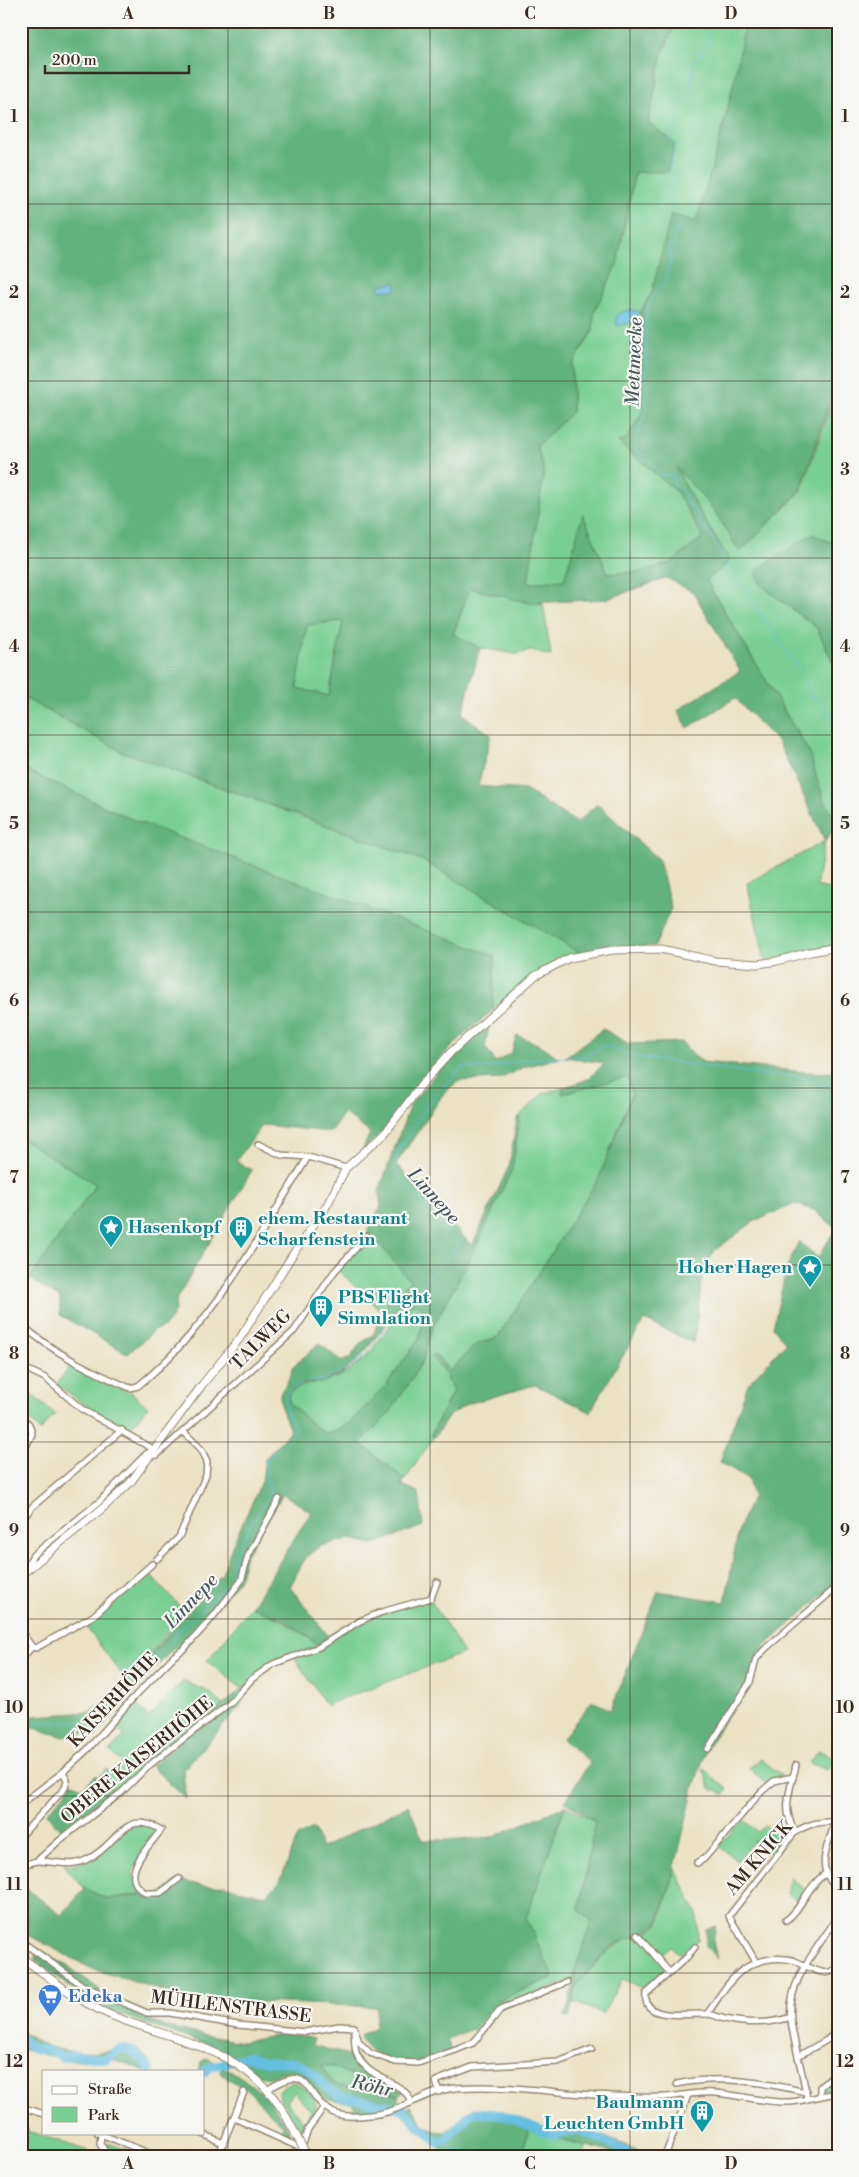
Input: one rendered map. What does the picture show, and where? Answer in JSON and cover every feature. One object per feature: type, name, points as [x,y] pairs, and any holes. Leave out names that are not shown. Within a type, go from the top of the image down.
[{"type":"main road","points":[[24,1573],[117,1496],[136,1475],[202,1385],[240,1338],[293,1254],[326,1207],[346,1168],[385,1133],[422,1084],[451,1052],[526,983],[562,961],[579,955],[606,950],[644,948],[667,950],[715,961],[765,964],[810,952],[838,948]]},
{"type":"main road","points":[[21,1957],[87,2003],[117,2018],[188,2041],[221,2055],[242,2068],[267,2090],[279,2104],[308,2156]]},
{"type":"street","points":[[258,1144],[280,1155],[308,1157],[346,1168]]},
{"type":"street","points":[[21,1324],[36,1338],[80,1366],[130,1388],[138,1386],[194,1332],[210,1311],[239,1270],[308,1157]]},
{"type":"street","name":"TALWEG","points":[[153,1453],[157,1456],[294,1331],[334,1272],[367,1236]]},
{"type":"street","points":[[21,1289],[25,1291],[21,1297]]},
{"type":"street","points":[[22,1367],[45,1378],[83,1410],[122,1430],[153,1453]]},
{"type":"street","points":[[21,1418],[29,1424],[32,1434],[21,1457]]},
{"type":"street","points":[[21,1521],[32,1507],[122,1430]]},
{"type":"street","points":[[157,1559],[179,1536],[206,1475],[207,1461],[201,1448],[184,1432]]},
{"type":"street","name":"KAISERHÖHE","points":[[21,1804],[63,1772],[88,1749],[133,1698],[212,1618],[241,1581],[248,1556],[279,1499]]},
{"type":"street","points":[[21,1659],[32,1647],[36,1648],[93,1616],[117,1597],[152,1564]]},
{"type":"street","name":"OBERE KAISERHÖHE","points":[[21,1866],[38,1860],[161,1756],[230,1703],[252,1679],[273,1664],[319,1647],[360,1621],[394,1607],[431,1598],[437,1582]]},
{"type":"street","points":[[708,1749],[750,1682],[756,1659],[766,1648],[838,1586]]},
{"type":"street","points":[[21,1631],[32,1647]]},
{"type":"street","points":[[795,1832],[789,1821],[786,1806],[796,1765]]},
{"type":"street","name":"KAISERHÖHE","points":[[43,1813],[65,1788],[67,1780],[63,1772]]},
{"type":"street","points":[[697,1863],[704,1860],[761,1792],[774,1781],[793,1777]]},
{"type":"street","name":"OBERE KAISERHÖHE","points":[[21,1836],[43,1813]]},
{"type":"street","points":[[838,1815],[825,1851],[825,1874],[838,1887]]},
{"type":"street","name":"AM KNICK","points":[[756,1962],[729,1916],[795,1832],[809,1824],[821,1821],[836,1822]]},
{"type":"street","name":"OBERE KAISERHÖHE","points":[[38,1860],[64,1864],[87,1860],[103,1849],[128,1825],[138,1822],[150,1824],[161,1830],[135,1867],[136,1884],[145,1893],[160,1893],[179,1879]]},
{"type":"street","points":[[786,1920],[791,1917],[808,1890],[825,1874]]},
{"type":"street","points":[[807,2099],[791,2018],[792,1995],[806,1966],[838,1916]]},
{"type":"street","points":[[637,1936],[670,1973]]},
{"type":"street","name":"MÜHLENSTRASSE","points":[[21,1941],[82,1985],[147,2013],[170,2013],[238,2025],[305,2032],[339,2026],[354,2027]]},
{"type":"street","points":[[695,1947],[687,1958],[646,1994],[645,2002],[648,2007],[654,2011],[689,2016],[707,2014],[727,2020],[764,2022],[791,2018]]},
{"type":"street","points":[[707,2014],[736,1976],[756,1962],[779,1958],[792,1960],[823,1973],[835,1971],[838,1967]]},
{"type":"street","points":[[354,2027],[359,2042],[370,2054],[387,2061],[418,2063],[473,2043],[501,2009],[567,1982]]},
{"type":"street","points":[[354,2027],[355,2049],[359,2060],[380,2078],[404,2090],[409,2095],[409,2103]]},
{"type":"street","points":[[798,2056],[820,2045],[838,2030]]},
{"type":"street","points":[[439,2092],[436,2081],[472,2067],[558,2062],[592,2049]]},
{"type":"street","points":[[820,2095],[820,2087],[838,2071]]},
{"type":"street","points":[[267,2090],[287,2079],[298,2079],[309,2086],[324,2107],[336,2114],[354,2116],[382,2115],[439,2092],[456,2088],[508,2088],[652,2098],[714,2093],[779,2102],[838,2093]]},
{"type":"street","points":[[677,2084],[727,2079],[762,2082],[806,2092]]},
{"type":"street","points":[[218,2156],[244,2092]]},
{"type":"street","points":[[665,2156],[688,2095]]},
{"type":"street","points":[[21,2107],[42,2113]]},
{"type":"street","points":[[299,2156],[312,2122],[324,2107]]},
{"type":"street","points":[[234,2118],[301,2148]]},
{"type":"street","points":[[21,2139],[28,2129]]},
{"type":"street","points":[[108,2156],[100,2144],[100,2134],[156,2156]]},
{"type":"street","points":[[203,2134],[223,2142]]},
{"type":"green space","points":[[21,21],[676,21],[663,52],[648,123],[675,143],[667,172],[635,172],[617,264],[594,313],[593,331],[572,365],[572,412],[537,446],[544,471],[528,583],[564,580],[583,514],[608,574],[639,572],[671,563],[703,537],[677,492],[618,442],[627,439],[643,411],[641,311],[652,292],[671,215],[696,221],[724,122],[736,72],[745,21],[838,21],[838,379],[800,491],[740,552],[713,509],[676,467],[695,504],[730,561],[706,581],[809,752],[823,798],[838,824],[825,841],[778,742],[735,698],[688,728],[678,710],[740,671],[693,592],[667,578],[607,599],[530,603],[470,588],[453,634],[480,648],[462,714],[491,735],[478,786],[525,790],[577,823],[597,804],[659,860],[671,908],[655,946],[619,947],[580,953],[422,860],[123,752],[21,696]],"holes":[[[343,621],[329,696],[297,688],[307,625]]]},
{"type":"green space","points":[[676,21],[745,21],[736,72],[724,122],[696,222],[671,215],[652,292],[641,311],[643,411],[627,439],[618,442],[677,492],[703,537],[671,563],[639,572],[608,574],[583,515],[564,580],[528,583],[544,471],[537,446],[572,412],[572,365],[593,331],[594,313],[617,264],[635,172],[667,171],[674,143],[648,123],[663,52]]},
{"type":"green space","points":[[838,385],[838,550],[833,543],[761,585],[817,628],[838,673],[838,824],[823,798],[809,752],[706,580],[729,560],[695,504],[674,464],[713,509],[740,552],[801,491]]},
{"type":"green space","points":[[812,534],[833,543],[838,550],[838,673],[817,628],[761,585],[755,571]]},
{"type":"green space","points":[[470,588],[530,603],[543,603],[551,656],[531,651],[516,654],[480,648],[453,635]]},
{"type":"green space","points":[[343,621],[329,696],[296,688],[307,625]]},
{"type":"green space","points":[[21,696],[123,752],[422,860],[580,953],[567,957],[533,976],[493,1010],[136,821],[21,768]]},
{"type":"green space","points":[[21,768],[136,821],[495,956],[493,1010],[464,1035],[431,1068],[386,1128],[362,1151],[370,1133],[344,1113],[331,1132],[263,1125],[236,1161],[252,1170],[177,1298],[171,1319],[164,1327],[155,1330],[128,1354],[60,1315],[60,1298],[30,1279],[96,1184],[21,1138]]},
{"type":"green space","points":[[825,841],[816,886],[838,891],[838,945],[765,961],[747,883]]},
{"type":"green space","points":[[490,1020],[485,1047],[496,1062],[511,1053],[517,1035],[544,1047],[559,1058],[523,1067],[500,1079],[458,1081],[444,1093],[396,1164],[472,1246],[509,1166],[517,1118],[520,1117],[512,1169],[471,1257],[432,1328],[422,1362],[389,1414],[360,1443],[405,1480],[401,1485],[419,1492],[423,1526],[375,1544],[349,1539],[320,1546],[305,1558],[290,1587],[330,1638],[319,1645],[281,1618],[251,1607],[311,1512],[283,1494],[246,1555],[239,1580],[183,1645],[172,1650],[99,1730],[64,1737],[30,1727],[21,1727],[21,1717],[90,1712],[127,1681],[222,1574],[232,1546],[262,1481],[265,1459],[290,1431],[281,1407],[280,1394],[291,1375],[292,1368],[319,1343],[341,1361],[349,1359],[360,1344],[374,1334],[381,1311],[410,1281],[382,1247],[369,1235],[368,1229],[381,1207],[379,1191],[410,1105],[447,1060]],"holes":[[[415,1303],[423,1310],[423,1322],[419,1339],[386,1386],[348,1424],[328,1434],[312,1424],[289,1403],[289,1394],[295,1388],[307,1383],[320,1383],[342,1374],[360,1357],[396,1312]]]},
{"type":"green space","points":[[603,1029],[629,1044],[682,1042],[692,1054],[703,1062],[817,1073],[838,1072],[838,1592],[826,1592],[764,1647],[748,1682],[706,1750],[694,1787],[671,1883],[657,1924],[646,1932],[612,1946],[577,1984],[569,2018],[565,2017],[575,1979],[574,1973],[592,1921],[579,1910],[595,1821],[565,1802],[590,1762],[562,1739],[592,1701],[611,1710],[658,1591],[725,1602],[739,1527],[753,1496],[748,1479],[720,1462],[748,1384],[786,1343],[773,1327],[787,1267],[799,1241],[818,1258],[836,1228],[814,1210],[795,1204],[753,1222],[714,1251],[702,1276],[694,1343],[644,1320],[590,1412],[535,1385],[467,1404],[450,1415],[434,1437],[431,1435],[453,1391],[446,1374],[431,1356],[434,1354],[450,1371],[475,1345],[498,1337],[599,1178],[632,1094],[628,1077],[562,1094],[563,1088],[588,1079],[605,1063],[565,1057]]},
{"type":"green space","points":[[628,1076],[632,1093],[599,1178],[498,1337],[475,1345],[450,1371],[435,1354],[453,1391],[431,1434],[434,1437],[405,1480],[360,1443],[389,1414],[422,1362],[432,1328],[471,1257],[512,1169],[520,1117],[517,1118],[543,1093],[563,1088],[563,1094]]},
{"type":"green space","points":[[21,1138],[96,1184],[30,1279],[21,1282]]},
{"type":"green space","points":[[369,1235],[382,1247],[410,1281],[381,1311],[338,1270]]},
{"type":"green space","points":[[415,1303],[423,1310],[423,1322],[419,1339],[386,1386],[348,1424],[328,1434],[312,1424],[289,1403],[289,1394],[299,1387],[338,1377],[361,1361],[369,1354],[392,1322],[406,1308]]},
{"type":"green space","points":[[71,1365],[132,1393],[148,1407],[128,1430],[118,1425],[91,1409],[57,1384]]},
{"type":"green space","points":[[21,1386],[55,1414],[40,1431],[29,1419],[21,1414]]},
{"type":"green space","points":[[148,1573],[185,1612],[127,1681],[86,1627]]},
{"type":"green space","points":[[430,1599],[464,1653],[326,1705],[294,1657],[371,1617]]},
{"type":"green space","points":[[251,1607],[280,1619],[319,1645],[274,1662],[241,1688],[207,1661]]},
{"type":"green space","points":[[183,1681],[209,1692],[224,1705],[152,1760],[115,1792],[100,1776],[106,1769],[111,1774],[122,1763],[110,1751],[124,1736],[112,1724],[133,1700],[149,1717]]},
{"type":"green space","points":[[252,1681],[239,1708],[183,1770],[186,1799],[151,1766]]},
{"type":"green space","points":[[819,1750],[835,1759],[827,1770],[809,1763]]},
{"type":"green space","points":[[761,1759],[782,1776],[766,1784],[749,1768]]},
{"type":"green space","points":[[703,1768],[728,1790],[723,1795],[716,1789],[714,1791],[710,1788]]},
{"type":"green space","points":[[96,1775],[115,1793],[63,1832],[46,1814],[68,1790],[71,1782],[83,1787]]},
{"type":"green space","points":[[408,1805],[423,1840],[460,1840],[492,1837],[565,1806],[526,1918],[553,1977],[496,2002],[472,2029],[447,2039],[451,2051],[432,2058],[403,2062],[384,2058],[369,2050],[363,2043],[360,2035],[375,2027],[377,2007],[190,1999],[92,1969],[21,1931],[22,1885],[61,1915],[85,1889],[108,1899],[144,1894],[159,1895],[178,1880],[204,1886],[225,1885],[246,1892],[266,1895],[280,1881],[298,1836],[314,1829],[322,1848]]},
{"type":"green space","points":[[565,1806],[595,1821],[579,1909],[592,1921],[574,1973],[575,1979],[501,2008],[476,2038],[472,2029],[496,2002],[553,1977],[526,1918]]},
{"type":"green space","points":[[742,1819],[758,1832],[765,1825],[785,1841],[773,1856],[754,1841],[737,1861],[719,1846]]},
{"type":"green space","points":[[138,1823],[159,1830],[132,1873],[143,1893],[108,1899],[85,1889],[64,1865],[75,1864],[94,1855],[128,1828]]},
{"type":"green space","points":[[676,1869],[697,1914],[698,1941],[681,1955],[672,1947],[661,1956],[669,1966],[643,1988],[622,1979],[603,2014],[573,2002],[577,1984],[610,1949],[626,1940],[647,1933],[658,1925]]},
{"type":"green space","points":[[790,1878],[804,1889],[797,1900],[786,1893]]},
{"type":"green space","points":[[716,1926],[713,1942],[717,1959],[706,1946],[706,1929]]},
{"type":"green space","points":[[37,1948],[69,1967],[123,2007],[148,2015],[148,2019],[164,2026],[243,2042],[289,2033],[314,2039],[312,2045],[356,2057],[368,2071],[403,2091],[400,2095],[393,2093],[333,2067],[322,2065],[326,2074],[338,2085],[352,2089],[380,2090],[400,2096],[397,2105],[383,2111],[358,2113],[352,2103],[322,2098],[304,2077],[294,2073],[284,2072],[271,2077],[261,2077],[233,2057],[211,2046],[110,2011],[77,1993],[36,1961]]},
{"type":"green space","points":[[21,1967],[27,1980],[21,1993]]},
{"type":"green space","points":[[21,2031],[41,2043],[62,2050],[101,2052],[126,2048],[133,2049],[144,2055],[154,2070],[143,2070],[116,2060],[67,2060],[21,2049]]},
{"type":"green space","points":[[207,2058],[217,2063],[199,2070],[202,2061]]},
{"type":"green space","points":[[321,2065],[333,2067],[379,2088],[379,2090],[359,2090],[339,2086],[328,2079]]},
{"type":"green space","points":[[224,2067],[244,2079],[264,2096],[280,2115],[291,2136],[281,2133],[283,2126],[249,2091],[221,2074],[220,2070]]},
{"type":"green space","points":[[838,2075],[838,2090],[823,2091],[822,2088]]},
{"type":"green space","points":[[293,2082],[299,2084],[308,2090],[315,2100],[316,2110],[302,2134],[280,2098],[279,2092],[283,2086]],"holes":[[[295,2092],[311,2111],[303,2122],[286,2100]]]},
{"type":"green space","points":[[411,2106],[424,2125],[434,2131],[445,2132],[474,2114],[504,2111],[506,2115],[554,2132],[580,2127],[651,2156],[623,2156],[529,2130],[521,2156],[449,2156],[401,2111]]},
{"type":"green space","points":[[529,2130],[586,2146],[582,2156],[521,2156]]},
{"type":"green space","points":[[28,2131],[88,2151],[85,2156],[21,2156],[21,2141]]},
{"type":"green space","points":[[107,2143],[139,2154],[143,2156],[114,2155]]},
{"type":"water","points":[[396,283],[396,290],[379,291],[380,285]]},
{"type":"water","points":[[629,310],[639,313],[637,321],[617,326],[616,317],[618,314]]},
{"type":"waterway","name":"Mettmecke","points":[[706,21],[704,27],[708,35],[708,46],[694,60],[690,97],[677,116],[682,124],[669,133],[668,137],[676,144],[669,173],[675,178],[675,184],[668,194],[673,199],[675,219],[680,223],[679,229],[674,231],[675,240],[670,246],[671,260],[666,281],[652,297],[646,312],[647,409],[636,438],[635,451],[650,461],[661,476],[667,474],[675,477],[674,486],[678,486],[685,495],[686,501],[696,511],[699,521],[710,535],[729,567],[741,584],[749,591],[760,612],[805,678],[810,696],[818,700],[838,727]]},
{"type":"waterway","name":"Linnepe","points":[[21,1723],[95,1721],[110,1703],[168,1646],[178,1632],[199,1613],[207,1602],[220,1594],[230,1579],[235,1555],[249,1527],[271,1492],[267,1479],[266,1460],[295,1432],[286,1407],[290,1392],[308,1380],[312,1382],[335,1375],[356,1362],[373,1345],[386,1324],[459,1244],[394,1171],[400,1147],[434,1096],[463,1067],[486,1068],[528,1059],[586,1056],[604,1045],[632,1056],[773,1076],[792,1076],[822,1084],[838,1083]]},
{"type":"waterway","name":"Röhr","points":[[21,1976],[23,1982],[21,1988]]},
{"type":"waterway","name":"Röhr","points":[[21,2037],[33,2049],[49,2050],[62,2057],[76,2055],[107,2059],[116,2051],[127,2049],[141,2058],[149,2070]]},
{"type":"waterway","name":"Röhr","points":[[205,2071],[210,2067],[248,2056],[267,2062],[292,2062],[303,2066],[314,2074],[322,2084],[340,2096],[403,2109],[420,2127],[439,2142],[448,2138],[469,2115],[476,2112],[503,2115],[554,2135],[580,2130],[636,2156]]},
{"type":"waterway","points":[[442,2142],[475,2156]]},
{"type":"place","name":"Hasenkopf","points":[[111,1248]]},
{"type":"place","name":"ehem. Restaurant Scharfenstein","points":[[241,1249]]},
{"type":"place","name":"Hoher Hagen","points":[[810,1288]]},
{"type":"place","name":"PBS Flight Simulation","points":[[321,1328]]},
{"type":"place","name":"Edeka","points":[[50,2017]]},
{"type":"place","name":"Baulmann Leuchten GmbH","points":[[702,2133]]}]
